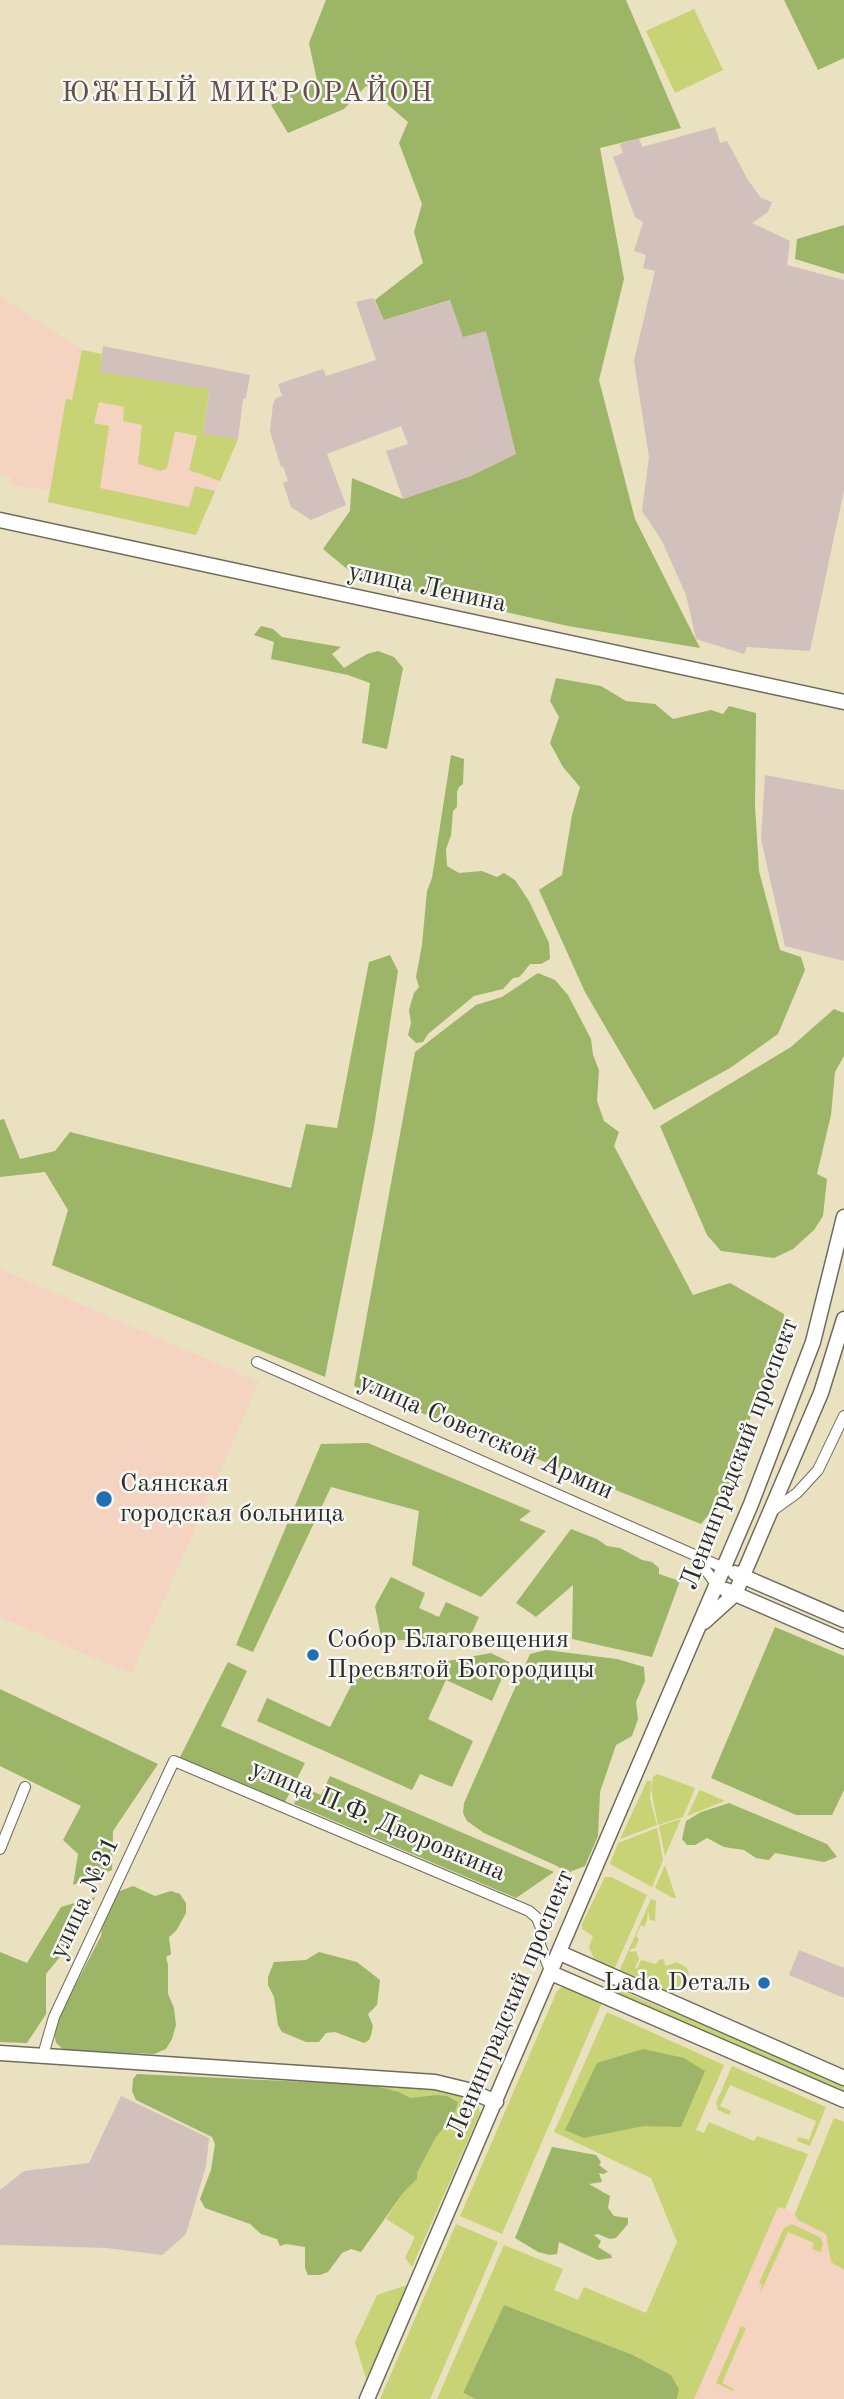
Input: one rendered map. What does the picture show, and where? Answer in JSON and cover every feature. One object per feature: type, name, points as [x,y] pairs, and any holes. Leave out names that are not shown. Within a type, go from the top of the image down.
[{"type":"street","name":"улица Ленина","points":[[0,520],[844,702]]},
{"type":"street","name":"Ленинградский проспект","points":[[367,2399],[717,1586],[810,1352],[844,1217]]},
{"type":"street","name":"Ленинградский проспект","points":[[699,1627],[734,1594],[743,1576],[821,1393],[844,1319]]},
{"type":"street","name":"улица Советской Армии","points":[[257,1362],[844,1620]]},
{"type":"street","points":[[769,1513],[797,1493],[818,1470],[844,1416]]},
{"type":"street","points":[[696,1556],[717,1586],[844,1641]]},
{"type":"street","name":"улица П.Ф. Дворовкина","points":[[174,1761],[529,1911],[537,1918],[541,1928],[540,1945],[551,1973]]},
{"type":"street","name":"улица №31","points":[[43,2055],[54,2017],[174,1761]]},
{"type":"street","points":[[0,1849],[25,1787]]},
{"type":"street","points":[[540,1945],[844,2078]]},
{"type":"street","points":[[551,1973],[844,2100]]},
{"type":"street","points":[[0,2053],[435,2082],[468,2090],[496,2102]]},
{"type":"shaded area","points":[[715,127],[720,143],[727,141],[761,198],[772,202],[768,212],[752,223],[790,241],[787,265],[844,280],[844,490],[810,651],[747,647],[744,654],[696,639],[686,595],[661,539],[642,511],[649,457],[634,361],[655,271],[643,268],[646,255],[634,251],[643,222],[635,217],[613,157],[623,153],[620,144],[639,138],[642,147]]},
{"type":"shaded area","points":[[0,296],[82,350],[102,354],[101,359],[209,389],[203,434],[238,439],[196,535],[48,502],[50,491],[10,484],[11,477],[0,475]]},
{"type":"shaded area","points":[[373,298],[385,320],[451,300],[486,330],[516,454],[471,476],[403,499],[386,451],[408,444],[401,426],[327,454],[346,505],[311,520],[291,507],[283,483],[288,481],[270,431],[273,404],[276,398],[282,396],[278,384],[323,369],[326,376],[376,360],[356,302]]},
{"type":"shaded area","points":[[103,346],[250,375],[246,398],[243,399],[238,439],[203,435],[209,390],[100,372]]},
{"type":"shaded area","points":[[765,775],[844,790],[844,961],[785,946],[761,839]]},
{"type":"shaded area","name":"Саянская городская больница","points":[[0,1269],[259,1382],[131,1674],[0,1617]]},
{"type":"shaded area","points":[[799,1950],[844,1968],[844,1998],[789,1975]]},
{"type":"shaded area","points":[[121,2096],[209,2138],[206,2166],[186,2234],[162,2255],[107,2248],[0,2245],[0,2190],[24,2171],[89,2163]]},
{"type":"shaded area","points":[[834,2118],[844,2122],[844,2399],[694,2399],[778,2206],[795,2213]]},
{"type":"green space","points":[[326,0],[626,0],[681,128],[600,148],[624,279],[599,380],[635,519],[700,648],[568,626],[359,579],[323,549],[350,511],[352,478],[403,499],[471,476],[516,454],[486,331],[463,337],[450,300],[384,320],[375,300],[423,263],[414,232],[422,204],[399,143],[408,122],[366,86],[344,109],[288,133],[271,105],[317,81],[309,43]]},
{"type":"green space","points":[[784,0],[844,0],[844,58],[818,70]]},
{"type":"green space","points":[[694,9],[723,70],[675,93],[646,31]]},
{"type":"green space","points":[[844,225],[844,274],[795,259],[797,239]]},
{"type":"green space","points":[[82,350],[102,354],[100,372],[209,389],[203,434],[238,439],[220,481],[189,470],[197,436],[175,431],[167,468],[161,471],[138,464],[142,425],[123,421],[124,407],[99,402],[94,423],[109,426],[100,488],[189,507],[195,486],[215,491],[196,535],[48,502],[66,399],[72,400]]},
{"type":"green space","points":[[261,626],[273,629],[282,637],[341,647],[332,654],[344,668],[367,654],[378,651],[394,657],[403,668],[387,749],[362,743],[370,683],[348,675],[271,659],[274,642],[254,635]]},
{"type":"green space","points":[[556,678],[601,686],[626,701],[655,704],[673,719],[711,710],[723,714],[729,706],[756,713],[755,806],[759,871],[780,950],[801,957],[805,970],[778,1034],[730,1068],[654,1110],[585,992],[539,890],[562,875],[572,815],[580,787],[563,767],[550,743],[559,717],[550,701]]},
{"type":"green space","points":[[451,755],[464,759],[463,784],[457,792],[457,807],[453,811],[451,835],[446,849],[447,866],[459,873],[482,871],[497,877],[504,873],[515,880],[529,901],[549,943],[550,959],[541,964],[530,964],[503,989],[474,996],[428,1034],[423,1042],[416,1043],[408,1035],[411,1023],[409,1010],[414,993],[419,987],[416,977],[427,891],[432,878]]},
{"type":"green space","points":[[390,955],[398,971],[374,1127],[325,1377],[52,1265],[68,1210],[45,1172],[0,1177],[0,1120],[4,1119],[20,1159],[55,1151],[70,1132],[291,1188],[306,1124],[337,1128],[369,962]]},
{"type":"green space","points":[[538,973],[555,980],[568,995],[591,1039],[599,1070],[597,1101],[604,1121],[619,1132],[614,1146],[693,1295],[730,1283],[784,1314],[779,1359],[754,1403],[744,1444],[724,1496],[701,1524],[354,1386],[415,1052],[476,1005],[502,997]]},
{"type":"green space","points":[[834,1009],[844,1013],[844,1056],[835,1072],[831,1115],[817,1174],[827,1179],[823,1216],[814,1230],[793,1249],[774,1258],[721,1251],[707,1235],[660,1126],[791,1047]]},
{"type":"green space","points":[[368,1443],[531,1511],[519,1520],[546,1531],[481,1597],[412,1565],[419,1511],[331,1487],[253,1652],[236,1645],[321,1444]]},
{"type":"green space","points":[[571,1529],[607,1546],[620,1548],[642,1560],[652,1562],[659,1568],[659,1574],[680,1581],[652,1657],[572,1639],[573,1585],[536,1617],[516,1603]]},
{"type":"green space","points":[[391,1577],[425,1593],[419,1608],[439,1617],[446,1602],[479,1617],[470,1637],[382,1641],[375,1606]]},
{"type":"green space","points":[[775,1627],[844,1656],[844,1790],[832,1815],[796,1815],[711,1778]]},
{"type":"green space","points":[[546,1650],[617,1659],[644,1667],[645,1681],[636,1702],[638,1719],[632,1736],[616,1745],[600,1792],[598,1836],[585,1866],[567,1873],[484,1833],[467,1821],[463,1813],[464,1803],[530,1654]]},
{"type":"green space","points":[[491,1653],[509,1662],[492,1701],[446,1680],[428,1719],[473,1741],[452,1787],[420,1774],[412,1790],[257,1721],[267,1698],[330,1727],[355,1678]]},
{"type":"green space","points":[[228,1662],[247,1671],[221,1726],[305,1763],[284,1804],[179,1759]]},
{"type":"green space","points":[[0,1689],[158,1764],[113,1831],[112,1870],[73,1885],[78,1854],[63,1840],[81,1806],[0,1766]]},
{"type":"green space","points":[[657,1774],[695,1788],[683,1817],[658,1825],[651,1789],[653,1777]]},
{"type":"green space","points":[[330,1776],[554,1872],[516,1898],[294,1804],[302,1787],[321,1795]]},
{"type":"green space","points":[[647,1781],[651,1781],[650,1798],[657,1825],[620,1839]]},
{"type":"green space","points":[[699,1791],[725,1801],[687,1816]]},
{"type":"green space","points":[[729,1803],[827,1844],[837,1857],[824,1862],[775,1853],[769,1860],[756,1858],[744,1850],[724,1847],[707,1838],[695,1845],[687,1845],[682,1839],[686,1821],[701,1812]]},
{"type":"green space","points":[[681,1819],[665,1856],[659,1826]]},
{"type":"green space","points":[[657,1828],[663,1860],[652,1887],[610,1864],[618,1843]]},
{"type":"green space","points":[[665,1865],[676,1898],[655,1888]]},
{"type":"green space","points":[[605,1877],[611,1877],[647,1895],[613,1972],[596,1964],[589,1947],[593,1936],[582,1929]]},
{"type":"green space","points":[[133,1886],[155,1896],[171,1891],[180,1894],[186,1903],[186,1913],[176,1931],[169,1937],[171,1954],[166,1957],[168,1994],[174,2008],[176,2025],[172,2039],[166,2049],[154,2054],[64,2050],[56,2043],[54,2033],[61,2013],[101,1936],[104,1917],[115,1893]]},
{"type":"green space","points":[[95,1897],[77,1936],[46,1974],[46,2014],[27,2043],[0,2042],[0,1952],[27,1963],[61,1907]]},
{"type":"green space","points":[[651,1899],[656,1901],[655,1921],[650,1920],[648,1911],[644,1927],[641,1925],[636,1936],[639,1939],[635,1948],[629,1950],[636,1951],[639,1959],[635,1968],[637,1969],[641,1960],[656,1964],[663,1959],[666,1966],[677,1962],[687,1968],[689,1974],[682,1989],[672,1994],[618,1974]]},
{"type":"green space","points":[[319,1952],[357,1962],[380,1980],[377,2005],[368,2014],[373,2026],[371,2035],[364,2043],[335,2032],[326,2033],[319,2042],[306,2042],[282,2032],[278,2025],[274,1997],[268,1985],[274,1962],[306,1960]]},
{"type":"green space","points":[[566,1984],[604,1998],[502,2234],[460,2216],[557,1991]]},
{"type":"green space","points":[[616,1988],[666,2010],[676,2011],[844,2085],[844,2095],[667,2018],[614,1993]]},
{"type":"green space","points":[[607,2012],[724,2065],[696,2130],[704,2133],[709,2122],[754,2141],[757,2136],[808,2154],[785,2209],[778,2207],[694,2399],[677,2399],[679,2389],[671,2375],[633,2355],[504,2305],[463,2394],[475,2399],[437,2399],[504,2245],[563,2269],[554,2290],[578,2300],[584,2287],[646,2313],[677,2242],[651,2178],[554,2132]]},
{"type":"green space","points":[[643,2049],[684,2058],[705,2071],[681,2127],[644,2126],[584,2138],[565,2130],[597,2063]]},
{"type":"green space","points":[[732,2066],[826,2107],[810,2146],[797,2141],[798,2137],[809,2140],[816,2121],[730,2085],[720,2106],[731,2111],[729,2115],[718,2110],[716,2103]]},
{"type":"green space","points":[[137,2074],[372,2085],[399,2092],[410,2098],[438,2095],[458,2102],[454,2116],[436,2137],[417,2173],[417,2179],[403,2193],[361,2252],[351,2249],[342,2253],[328,2272],[308,2275],[305,2268],[305,2247],[286,2244],[280,2246],[277,2239],[261,2234],[250,2224],[205,2208],[200,2199],[211,2170],[215,2144],[212,2137],[136,2100],[132,2091],[133,2079]]},
{"type":"green space","points":[[372,2085],[448,2090],[465,2095],[478,2104],[480,2113],[412,2267],[405,2258],[415,2237],[386,2219],[403,2193],[417,2179],[417,2173],[436,2137],[454,2116],[447,2096],[410,2099],[399,2092]]},
{"type":"green space","points":[[834,2118],[844,2122],[844,2270],[831,2262],[826,2234],[798,2220],[795,2214]]},
{"type":"green space","points":[[552,2147],[596,2155],[601,2162],[599,2165],[608,2172],[599,2173],[602,2182],[589,2184],[610,2196],[608,2208],[614,2216],[628,2218],[628,2224],[616,2238],[594,2235],[601,2241],[598,2247],[612,2258],[598,2260],[559,2242],[557,2254],[550,2255],[538,2252],[515,2238]]},
{"type":"green space","points":[[456,2224],[498,2242],[430,2399],[380,2399]]},
{"type":"green space","points":[[792,2224],[821,2238],[821,2251],[812,2249],[814,2243],[788,2232],[760,2294],[762,2284],[759,2283],[784,2228]]},
{"type":"green space","points":[[410,2284],[366,2379],[355,2342],[377,2295]]},
{"type":"green space","points":[[504,2305],[633,2355],[671,2375],[679,2389],[677,2399],[475,2399],[463,2393]]},
{"type":"green space","points":[[741,2326],[746,2328],[722,2383],[734,2389],[733,2391],[716,2383]]},
{"type":"place","name":"Саянская городская больница","points":[[104,1499]]},
{"type":"place","name":"Собор Благовещения Пресвятой Богородицы","points":[[313,1655]]},
{"type":"place","name":"Lada Dеталь","points":[[764,1983]]},
{"type":"district","name":"ЮЖНЫЙ МИКРОРАЙОН","points":[[248,94]]}]
